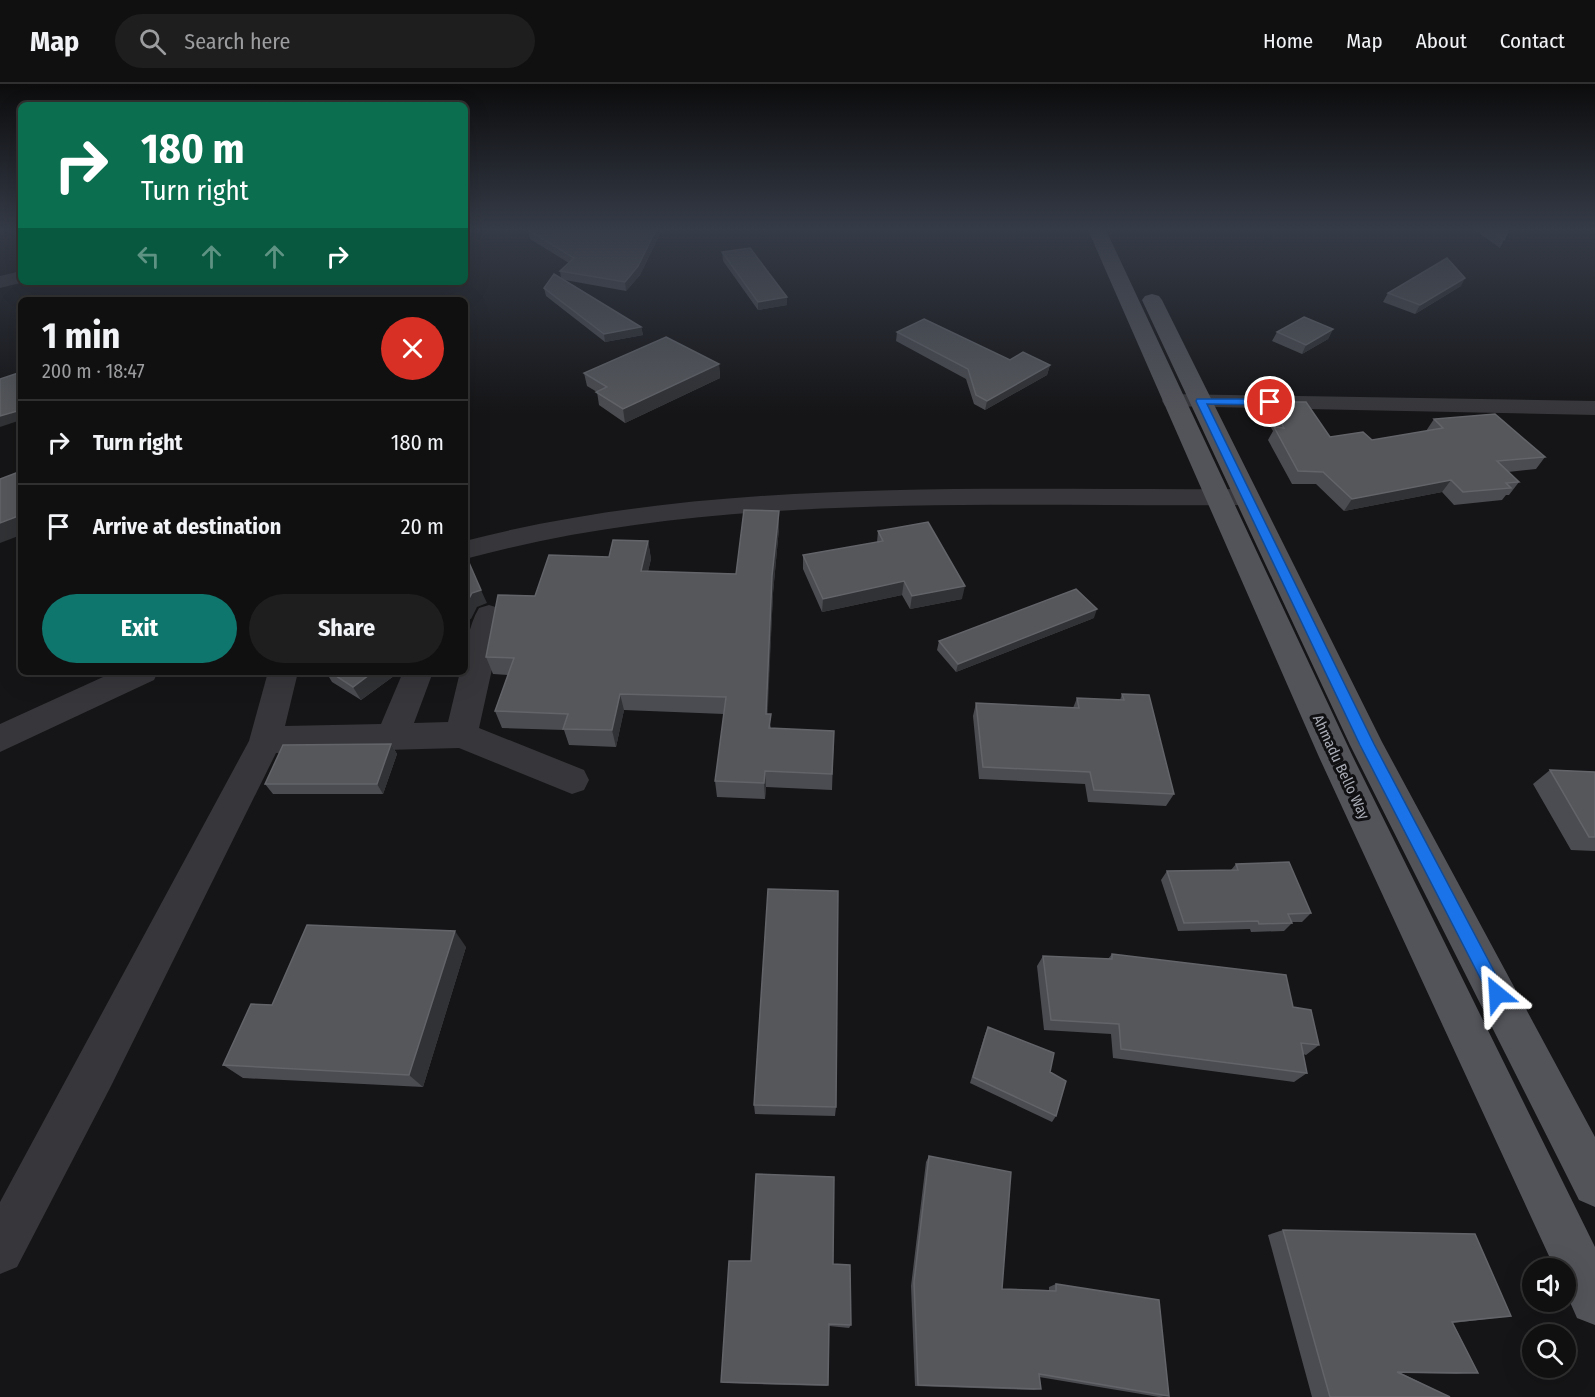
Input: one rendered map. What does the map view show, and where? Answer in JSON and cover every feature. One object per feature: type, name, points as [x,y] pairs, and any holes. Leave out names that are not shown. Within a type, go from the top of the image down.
[{"type":"main road","name":"Ahmadu Bello Way","points":[[1129,291],[1187,401]]},
{"type":"main road","name":"Ahmadu Bello Way","points":[[1143,291],[1187,401],[1231,497],[1336,757],[1595,1300]]},
{"type":"main road","name":"Ahmadu Bello Way","points":[[1231,497],[1367,745],[1595,1184]]},
{"type":"street","points":[[1187,401],[1594,408]]},
{"type":"street","points":[[468,549],[604,520],[771,504],[961,496],[1231,497]]},
{"type":"street","points":[[460,735],[489,615]]},
{"type":"street","points":[[0,739],[137,675]]},
{"type":"street","points":[[0,1250],[101,1060],[265,741],[282,675]]},
{"type":"street","points":[[393,735],[417,675]]},
{"type":"street","points":[[265,741],[393,735],[460,735],[572,780]]},
{"type":"building","points":[[548,291],[582,291],[641,327],[604,334]]},
{"type":"building","points":[[750,291],[783,291],[787,297],[758,302]]},
{"type":"building","points":[[1391,291],[1443,291],[1420,305],[1388,293]]},
{"type":"building","points":[[1304,317],[1333,329],[1306,345],[1277,332]]},
{"type":"building","points":[[924,319],[1010,360],[1023,352],[1050,365],[987,401],[976,395],[968,369],[897,332]]},
{"type":"building","points":[[666,337],[719,364],[623,409],[596,392],[607,387],[584,373]]},
{"type":"building","points":[[18,373],[18,411],[0,416],[0,379]]},
{"type":"building","points":[[1269,402],[1306,402],[1330,437],[1363,432],[1372,440],[1443,428],[1434,419],[1495,414],[1545,457],[1497,461],[1519,482],[1506,483],[1511,488],[1463,492],[1451,480],[1352,499],[1323,472],[1298,471],[1274,427],[1284,428]]},
{"type":"building","points":[[18,472],[18,516],[0,523],[0,479]]},
{"type":"building","points":[[744,510],[779,511],[772,576],[766,714],[771,714],[769,728],[834,731],[832,774],[765,771],[764,783],[715,781],[726,697],[620,694],[612,730],[563,729],[568,714],[495,711],[514,658],[486,657],[498,595],[535,596],[549,555],[609,557],[613,540],[648,541],[641,571],[736,574]]},
{"type":"building","points":[[928,522],[965,586],[912,596],[904,581],[823,599],[803,555],[883,541],[878,531]]},
{"type":"building","points":[[468,560],[481,590],[472,593],[468,600]]},
{"type":"building","points":[[1076,589],[1097,609],[958,664],[939,641]]},
{"type":"building","points":[[335,675],[369,675],[353,687]]},
{"type":"building","points":[[1122,694],[1149,695],[1174,794],[1094,790],[1090,772],[983,767],[976,703],[1079,708],[1077,698],[1124,700]]},
{"type":"building","points":[[391,744],[377,784],[265,784],[283,745]]},
{"type":"building","points":[[1550,770],[1595,772],[1595,837],[1589,837]]},
{"type":"building","points":[[1289,862],[1311,913],[1288,914],[1292,923],[1259,924],[1258,921],[1184,923],[1167,871],[1238,870],[1236,864]]},
{"type":"building","points":[[768,889],[838,891],[836,1107],[754,1105]]},
{"type":"building","points":[[307,925],[455,931],[409,1075],[223,1065],[251,1004],[272,1005]]},
{"type":"building","points":[[1112,954],[1286,975],[1293,1007],[1311,1010],[1319,1045],[1301,1043],[1307,1073],[1121,1049],[1119,1024],[1051,1020],[1043,956],[1112,959]]},
{"type":"building","points":[[988,1027],[1054,1053],[1050,1072],[1066,1081],[1056,1116],[973,1077]]},
{"type":"building","points":[[929,1156],[1011,1172],[1002,1289],[1056,1291],[1056,1284],[1159,1300],[1169,1396],[1039,1374],[1041,1389],[918,1385],[914,1282]]},
{"type":"building","points":[[756,1174],[834,1177],[833,1264],[850,1265],[851,1325],[829,1324],[828,1385],[721,1382],[729,1261],[751,1261]]},
{"type":"building","points":[[1283,1230],[1475,1234],[1511,1316],[1452,1322],[1478,1373],[1397,1372],[1450,1397],[1330,1397]]},
{"type":"route","points":[[1270,402],[1201,401],[1367,745],[1497,994]]}]
